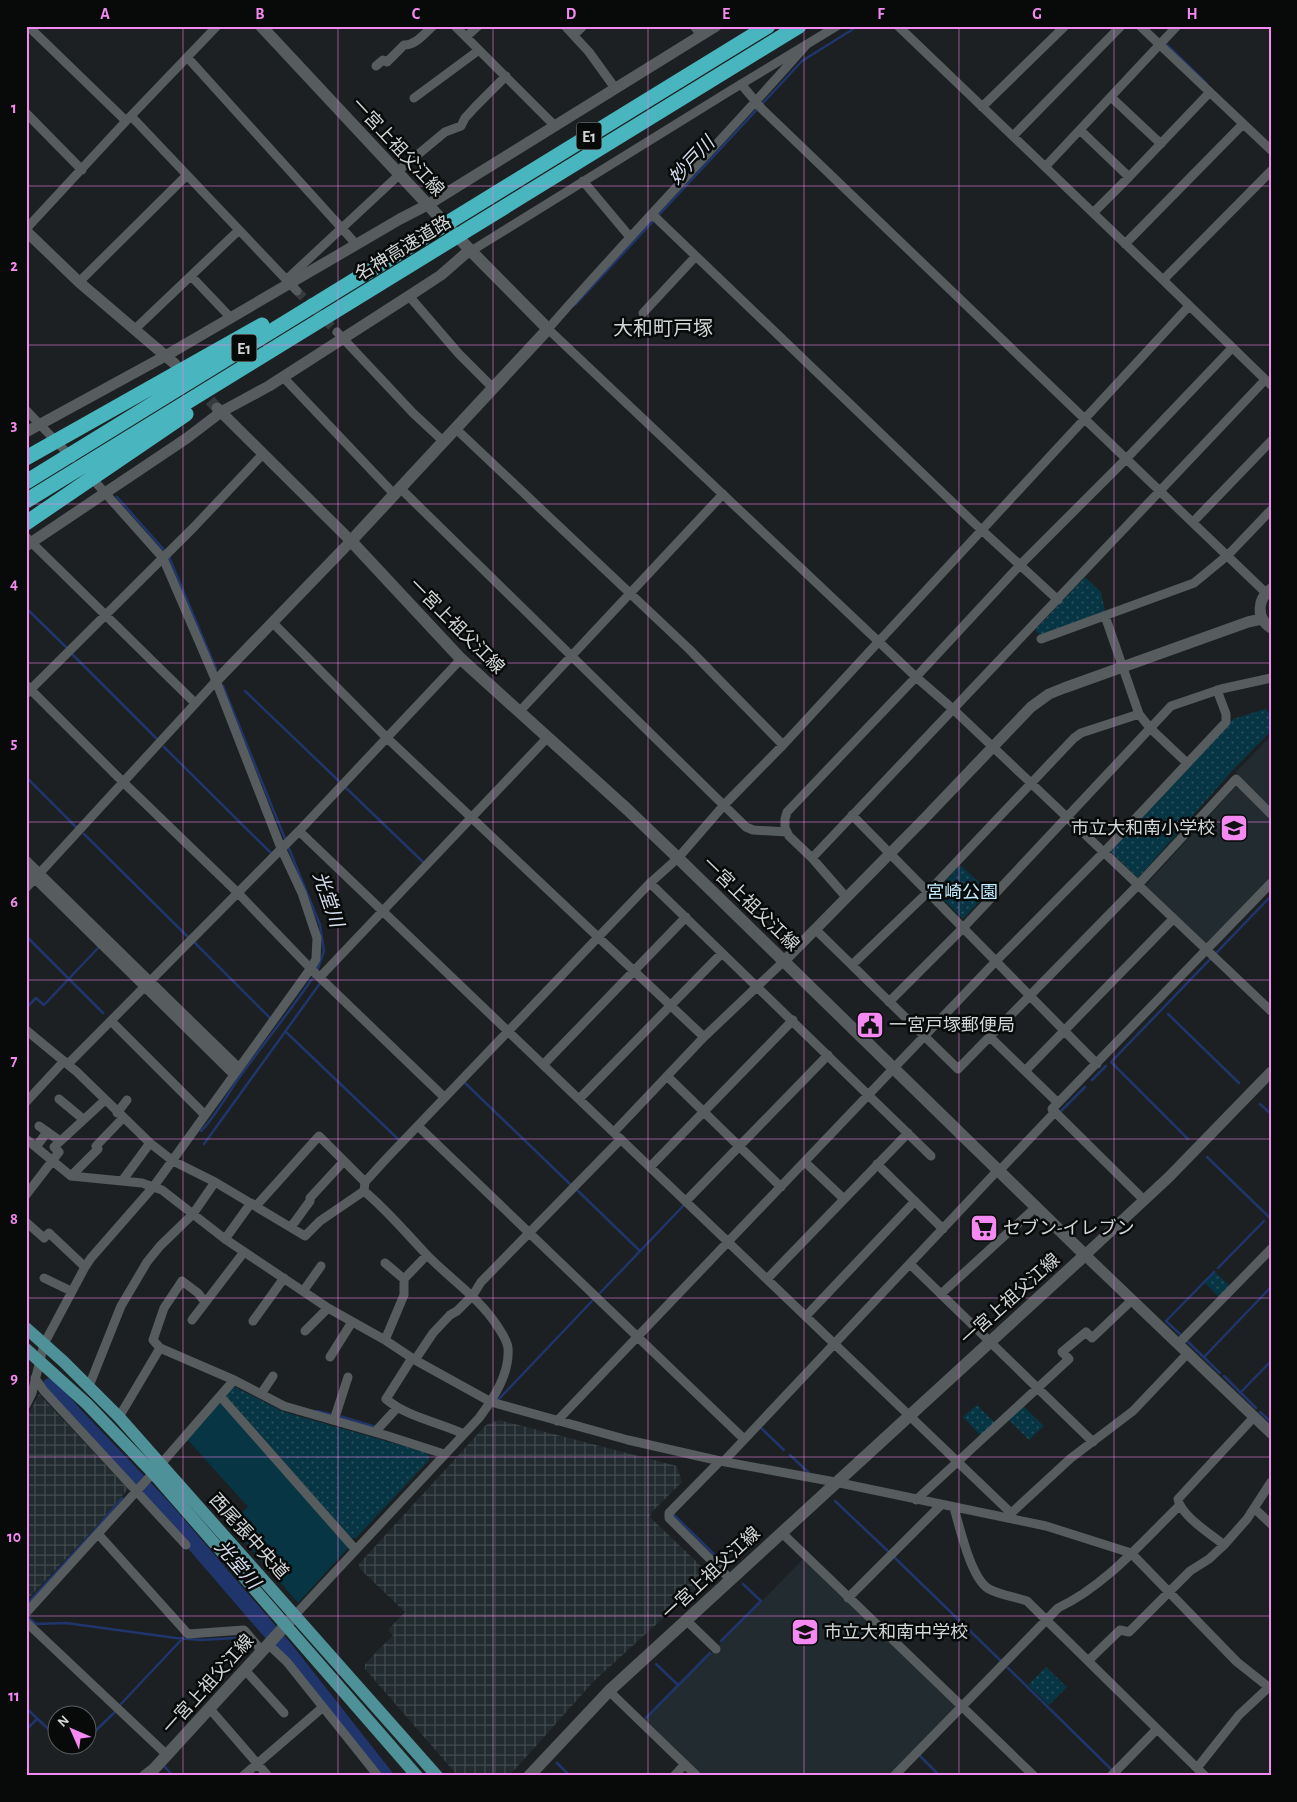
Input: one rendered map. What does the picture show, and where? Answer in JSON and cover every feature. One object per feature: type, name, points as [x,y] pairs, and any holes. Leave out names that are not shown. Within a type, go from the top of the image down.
[{"type":"highway","name":"名神高速道路","points":[[26,501],[799,26]]},
{"type":"highway","name":"名神高速道路","points":[[26,482],[763,29]]},
{"type":"highway","points":[[26,458],[276,317],[582,134],[763,29]]},
{"type":"highway","points":[[28,537],[85,483],[259,365],[672,111],[768,46]]},
{"type":"main road","name":"一宮上祖父江線","points":[[261,26],[471,251],[548,329]]},
{"type":"main road","points":[[350,540],[548,329]]},
{"type":"main road","name":"一宮上祖父江線","points":[[350,540],[462,658],[678,858],[1085,1255],[608,1691],[529,1776]]},
{"type":"main road","name":"西尾張中央道","points":[[26,1328],[89,1386],[119,1417],[154,1473],[282,1629],[417,1776]]},
{"type":"main road","name":"西尾張中央道","points":[[26,1349],[88,1404],[295,1614],[437,1776]]},
{"type":"main road","name":"一宮上祖父江線","points":[[145,1776],[154,1769],[210,1709],[295,1614]]},
{"type":"street","points":[[28,26],[187,175],[291,285]]},
{"type":"street","points":[[171,360],[79,282],[26,230],[128,118],[218,26]]},
{"type":"street","points":[[376,66],[382,60],[387,62],[404,45],[410,45],[419,40],[433,26]]},
{"type":"street","points":[[455,26],[554,125]]},
{"type":"street","points":[[466,37],[478,26]]},
{"type":"street","points":[[565,26],[589,52],[615,88]]},
{"type":"street","points":[[574,35],[583,26]]},
{"type":"street","points":[[26,432],[171,360],[231,318],[291,285],[356,244],[429,204],[615,88],[697,31],[716,26]]},
{"type":"street","points":[[196,703],[28,537],[106,493],[187,438],[218,409],[283,377],[340,335],[409,296],[441,275],[465,254],[837,26]]},
{"type":"street","points":[[812,858],[1160,490],[1268,382],[898,26]]},
{"type":"street","points":[[982,107],[1065,26]]},
{"type":"street","points":[[1013,136],[1121,26]]},
{"type":"street","points":[[1140,26],[1271,150]]},
{"type":"street","points":[[1045,167],[1177,26]]},
{"type":"street","points":[[806,44],[759,105],[655,217],[630,237],[548,329],[1271,1011]]},
{"type":"street","points":[[414,98],[479,50]]},
{"type":"street","points":[[187,57],[356,244]]},
{"type":"street","points":[[291,285],[342,228],[399,172],[446,132],[461,126],[465,118],[506,76]]},
{"type":"street","points":[[741,84],[759,105],[1086,420],[1268,591],[1260,605],[1262,619],[1271,628]]},
{"type":"street","points":[[1093,213],[1210,92]]},
{"type":"street","points":[[1111,96],[1161,144]]},
{"type":"street","points":[[26,113],[82,170]]},
{"type":"street","points":[[1125,244],[1244,124]]},
{"type":"street","points":[[1080,130],[1129,177]]},
{"type":"street","points":[[1163,280],[1271,170]]},
{"type":"street","points":[[79,282],[187,175]]},
{"type":"street","points":[[583,181],[630,237]]},
{"type":"street","points":[[655,217],[982,531],[1058,600]]},
{"type":"street","points":[[134,330],[239,230]]},
{"type":"street","points":[[643,313],[696,256]]},
{"type":"street","points":[[191,276],[231,318]]},
{"type":"street","points":[[409,296],[493,388]]},
{"type":"street","points":[[26,1030],[66,1063],[150,1143],[173,1161],[215,1182],[305,1236],[320,1220],[365,1187],[444,1097],[650,883],[678,858],[724,805],[783,745],[1086,420],[1189,306]]},
{"type":"street","points":[[340,335],[413,413],[443,442]]},
{"type":"street","points":[[846,897],[787,832],[785,819],[787,812],[1020,565],[1127,458],[1232,348]]},
{"type":"street","points":[[283,377],[397,491],[572,656],[746,827],[753,830],[787,832]]},
{"type":"street","points":[[26,888],[216,681],[350,540],[218,409]]},
{"type":"street","points":[[26,410],[106,493],[163,558],[216,681],[302,893],[316,938],[316,973]]},
{"type":"street","points":[[455,428],[689,649],[783,745]]},
{"type":"street","points":[[1193,522],[1271,441]]},
{"type":"street","points":[[263,454],[194,527],[71,650],[28,690],[238,893],[316,973],[444,1097]]},
{"type":"street","points":[[519,712],[723,494]]},
{"type":"street","points":[[1041,639],[1194,583],[1228,555],[1271,510]]},
{"type":"street","points":[[1105,616],[1124,666],[1139,714],[1150,728],[1187,762]]},
{"type":"street","points":[[464,1434],[398,1408],[386,1398],[433,1333],[450,1314],[457,1311],[473,1295],[482,1282],[530,1232],[704,1036],[784,961],[890,854],[1030,707],[1049,694],[1248,622],[1262,619]]},
{"type":"street","points":[[272,622],[386,737],[704,1036]]},
{"type":"street","points":[[26,1102],[111,1020],[299,831],[462,658]]},
{"type":"street","points":[[889,1002],[963,928],[1171,706],[1217,690],[1271,678]]},
{"type":"street","points":[[556,1421],[996,961],[1104,852],[1226,722],[1226,714],[1217,690]]},
{"type":"street","points":[[852,965],[928,892],[1074,738],[1081,733],[1139,714]]},
{"type":"street","points":[[26,1405],[44,1344],[71,1290],[85,1267],[154,1186],[237,1072],[316,973],[382,911],[548,737]]},
{"type":"street","points":[[815,929],[958,1069],[1137,886],[1236,779],[1271,814]]},
{"type":"street","points":[[852,816],[1097,1064]]},
{"type":"street","points":[[299,831],[806,1316],[1009,1515]]},
{"type":"street","points":[[26,860],[37,876],[237,1072]]},
{"type":"street","points":[[26,870],[37,876]]},
{"type":"street","points":[[650,883],[932,1156]]},
{"type":"street","points":[[730,1579],[669,1518],[669,1513],[744,1439],[999,1171],[1097,1064],[1211,954],[1271,883]]},
{"type":"street","points":[[544,1065],[686,917]]},
{"type":"street","points":[[1026,1071],[1173,919]]},
{"type":"street","points":[[579,1099],[722,953]]},
{"type":"street","points":[[111,1020],[205,1115]]},
{"type":"street","points":[[650,1167],[793,1020]]},
{"type":"street","points":[[990,1037],[1026,1071],[1144,1200]]},
{"type":"street","points":[[686,1202],[828,1055]]},
{"type":"street","points":[[1271,1072],[1169,1177],[1085,1255],[1271,1433]]},
{"type":"street","points":[[667,1076],[781,1187]]},
{"type":"street","points":[[59,1099],[83,1119]]},
{"type":"street","points":[[26,1195],[59,1152],[54,1147],[105,1100]]},
{"type":"street","points":[[71,1176],[98,1149],[96,1146],[120,1115],[127,1100]]},
{"type":"street","points":[[418,1126],[744,1439]]},
{"type":"street","points":[[36,1147],[43,1129],[60,1141]]},
{"type":"street","points":[[767,1279],[908,1133]]},
{"type":"street","points":[[225,1239],[253,1205],[319,1136],[344,1161],[427,1255],[473,1295],[494,1321],[504,1336],[508,1347],[507,1365],[503,1377],[491,1402],[480,1418],[295,1614]]},
{"type":"street","points":[[26,1139],[71,1176],[122,1181],[154,1186],[162,1190],[225,1239],[304,1290],[328,1308],[491,1402],[628,1440],[722,1461],[835,1482],[954,1508],[1009,1515],[1131,1552],[1237,1662],[1270,1688],[1239,1715],[1197,1768]]},
{"type":"street","points":[[122,1181],[150,1143]]},
{"type":"street","points":[[291,1227],[310,1201],[310,1198],[344,1161]]},
{"type":"street","points":[[805,1162],[844,1199]]},
{"type":"street","points":[[877,1164],[943,1229]]},
{"type":"street","points":[[89,1386],[121,1306],[147,1262],[160,1246],[193,1214],[215,1182]]},
{"type":"street","points":[[806,1316],[915,1201]]},
{"type":"street","points":[[941,1294],[1036,1207]]},
{"type":"street","points":[[26,1222],[44,1238],[49,1233],[85,1267]]},
{"type":"street","points":[[1178,1344],[1271,1249]]},
{"type":"street","points":[[192,1320],[244,1252]]},
{"type":"street","points":[[386,1340],[404,1295],[404,1279],[427,1255]]},
{"type":"street","points":[[385,1263],[404,1279]]},
{"type":"street","points":[[910,1264],[1093,1442]]},
{"type":"street","points":[[304,1290],[321,1266]]},
{"type":"street","points":[[44,1278],[71,1290]]},
{"type":"street","points":[[253,1320],[284,1278]]},
{"type":"street","points":[[205,1302],[193,1289],[182,1281],[164,1308],[153,1340],[160,1348],[234,1380],[284,1406],[444,1454]]},
{"type":"street","points":[[916,1500],[1069,1359],[1062,1352],[1086,1332],[1092,1338],[1132,1300]]},
{"type":"street","points":[[305,1331],[328,1308]]},
{"type":"street","points":[[330,1357],[352,1322]]},
{"type":"street","points":[[119,1417],[160,1348]]},
{"type":"street","points":[[1009,1515],[1071,1458],[1133,1412],[1188,1353]]},
{"type":"street","points":[[261,1394],[273,1376]]},
{"type":"street","points":[[334,1420],[348,1377]]},
{"type":"street","points":[[35,1378],[44,1391],[139,1490],[186,1545]]},
{"type":"street","points":[[26,1613],[99,1535],[234,1380]]},
{"type":"street","points":[[220,1396],[355,1549]]},
{"type":"street","points":[[374,1432],[398,1408]]},
{"type":"street","points":[[1224,1545],[1194,1521],[1179,1506],[1178,1499],[1254,1417]]},
{"type":"street","points":[[1088,1661],[1120,1630],[1129,1632],[1190,1571],[1209,1559],[1224,1545],[1247,1519],[1271,1482]]},
{"type":"street","points":[[848,1598],[941,1505]]},
{"type":"street","points":[[894,1776],[1058,1608],[1071,1602],[1098,1584],[1179,1506]]},
{"type":"street","points":[[954,1508],[972,1565],[984,1584],[990,1589],[1027,1601],[1205,1776]]},
{"type":"street","points":[[1254,1508],[1271,1524]]},
{"type":"street","points":[[781,1532],[1034,1776]]},
{"type":"street","points":[[99,1535],[188,1634],[244,1630],[287,1662],[378,1776]]},
{"type":"street","points":[[686,1620],[716,1649]]},
{"type":"street","points":[[26,1622],[167,1755]]},
{"type":"street","points":[[245,1670],[284,1713]]},
{"type":"street","points":[[608,1691],[697,1776]]},
{"type":"street","points":[[243,1776],[322,1708]]},
{"type":"street","points":[[210,1709],[268,1776]]},
{"type":"street","points":[[1111,1776],[1157,1729]]},
{"type":"street","points":[[674,1776],[685,1764]]},
{"type":"shaded area","name":"市立大和南小学校","points":[[1271,736],[1271,876],[1206,944],[1145,886],[1242,780],[1236,772]]},
{"type":"shaded area","points":[[39,1394],[128,1489],[91,1532],[26,1601],[26,1419]]},
{"type":"shaded area","points":[[499,1420],[677,1466],[682,1482],[651,1513],[650,1517],[706,1571],[706,1579],[594,1681],[509,1776],[458,1776],[365,1669],[365,1664],[393,1635],[388,1630],[405,1612],[359,1568],[359,1564],[486,1425]]},
{"type":"shaded area","name":"市立大和南中学校","points":[[803,1559],[955,1705],[955,1709],[890,1776],[703,1776],[646,1720]]},
{"type":"green space","points":[[1085,577],[1101,592],[1105,611],[1040,635],[1035,630]]},
{"type":"green space","points":[[1265,709],[1271,714],[1271,731],[1231,772],[1138,878],[1110,851],[1233,719]]},
{"type":"green space","name":"宮崎公園","points":[[960,865],[989,891],[963,919],[936,892]]},
{"type":"green space","points":[[1215,1272],[1230,1286],[1219,1297],[1205,1283]]},
{"type":"green space","points":[[232,1387],[284,1412],[428,1453],[429,1460],[356,1538],[351,1538],[227,1397],[227,1393]]},
{"type":"green space","points":[[219,1401],[349,1547],[298,1603],[229,1524],[248,1507],[186,1438]]},
{"type":"green space","points":[[977,1405],[995,1423],[981,1436],[963,1417]]},
{"type":"green space","points":[[1023,1406],[1044,1426],[1029,1440],[1008,1419]]},
{"type":"green space","points":[[1046,1667],[1067,1687],[1049,1705],[1028,1685]]},
{"type":"waterway","name":"妙戸川","points":[[575,305],[802,61],[858,26]]},
{"type":"waterway","points":[[1167,45],[1207,84]]},
{"type":"waterway","points":[[117,497],[164,550]]},
{"type":"waterway","points":[[169,557],[216,669]]},
{"type":"waterway","points":[[26,608],[68,649]]},
{"type":"waterway","points":[[71,653],[156,738]]},
{"type":"waterway","name":"光堂川","points":[[223,686],[320,925],[324,951],[317,971]]},
{"type":"waterway","points":[[245,691],[341,783]]},
{"type":"waterway","points":[[164,747],[272,854]]},
{"type":"waterway","points":[[26,777],[77,828]]},
{"type":"waterway","points":[[345,787],[423,862]]},
{"type":"waterway","points":[[84,834],[189,938]]},
{"type":"waterway","points":[[1188,1139],[1111,1062],[1271,896]]},
{"type":"waterway","points":[[26,936],[103,1013]]},
{"type":"waterway","points":[[194,942],[271,1019]]},
{"type":"waterway","points":[[26,1008],[36,998],[44,1005],[99,947],[98,945]]},
{"type":"waterway","name":"光堂川","points":[[201,1131],[314,976]]},
{"type":"waterway","points":[[204,1144],[321,982]]},
{"type":"waterway","points":[[1168,1014],[1239,1083]]},
{"type":"waterway","points":[[286,1032],[398,1139]]},
{"type":"waterway","points":[[1092,1080],[1106,1066]]},
{"type":"waterway","points":[[464,1082],[571,1185]]},
{"type":"waterway","points":[[1060,1112],[1085,1087]]},
{"type":"waterway","points":[[1260,1104],[1271,1114]]},
{"type":"waterway","points":[[1207,1157],[1271,1219]]},
{"type":"waterway","points":[[576,1189],[640,1251]]},
{"type":"waterway","points":[[600,1293],[685,1204]]},
{"type":"waterway","points":[[1218,1268],[1264,1221]]},
{"type":"waterway","points":[[1182,1336],[1166,1321],[1214,1272]]},
{"type":"waterway","points":[[1204,1357],[1271,1287]]},
{"type":"waterway","points":[[498,1400],[594,1299]]},
{"type":"waterway","points":[[1186,1340],[1220,1373]]},
{"type":"waterway","points":[[1240,1393],[1271,1361]]},
{"type":"waterway","points":[[1224,1376],[1256,1408]]},
{"type":"waterway","name":"光堂川","points":[[50,1386],[74,1414],[162,1506],[286,1650],[385,1776]]},
{"type":"waterway","points":[[317,1411],[330,1414]]},
{"type":"waterway","points":[[1260,1412],[1271,1422]]},
{"type":"waterway","points":[[339,1416],[376,1427]]},
{"type":"waterway","points":[[761,1428],[784,1450]]},
{"type":"waterway","points":[[790,1455],[809,1473]]},
{"type":"waterway","points":[[26,1605],[122,1498]]},
{"type":"waterway","points":[[835,1501],[889,1552]]},
{"type":"waterway","points":[[674,1515],[726,1566]]},
{"type":"waterway","points":[[894,1557],[1002,1662]]},
{"type":"waterway","points":[[721,1641],[761,1601],[743,1584]]},
{"type":"waterway","points":[[29,1618],[36,1624],[66,1623],[176,1638],[201,1640],[235,1638]]},
{"type":"waterway","points":[[119,1706],[183,1638]]},
{"type":"waterway","points":[[646,1718],[710,1653]]},
{"type":"waterway","points":[[656,1664],[678,1685]]},
{"type":"waterway","points":[[1008,1668],[1112,1770]]},
{"type":"waterway","points":[[26,1708],[48,1729]]},
{"type":"waterway","points":[[98,1728],[116,1711]]},
{"type":"waterway","points":[[26,1730],[37,1719]]},
{"type":"waterway","points":[[920,1756],[940,1776]]},
{"type":"waterway","points":[[557,1763],[570,1776]]},
{"type":"waterway","points":[[165,1767],[173,1776]]},
{"type":"tunnel","points":[[297,291],[337,332]]},
{"type":"tunnel","points":[[199,388],[216,407]]},
{"type":"place","name":"市立大和南小学校","points":[[1234,828]]},
{"type":"place","name":"一宮戸塚郵便局","points":[[870,1025]]},
{"type":"place","name":"セブン-イレブン","points":[[984,1228]]},
{"type":"place","name":"市立大和南中学校","points":[[805,1632]]},
{"type":"district","name":"大和町戸塚","points":[[663,328]]}]
